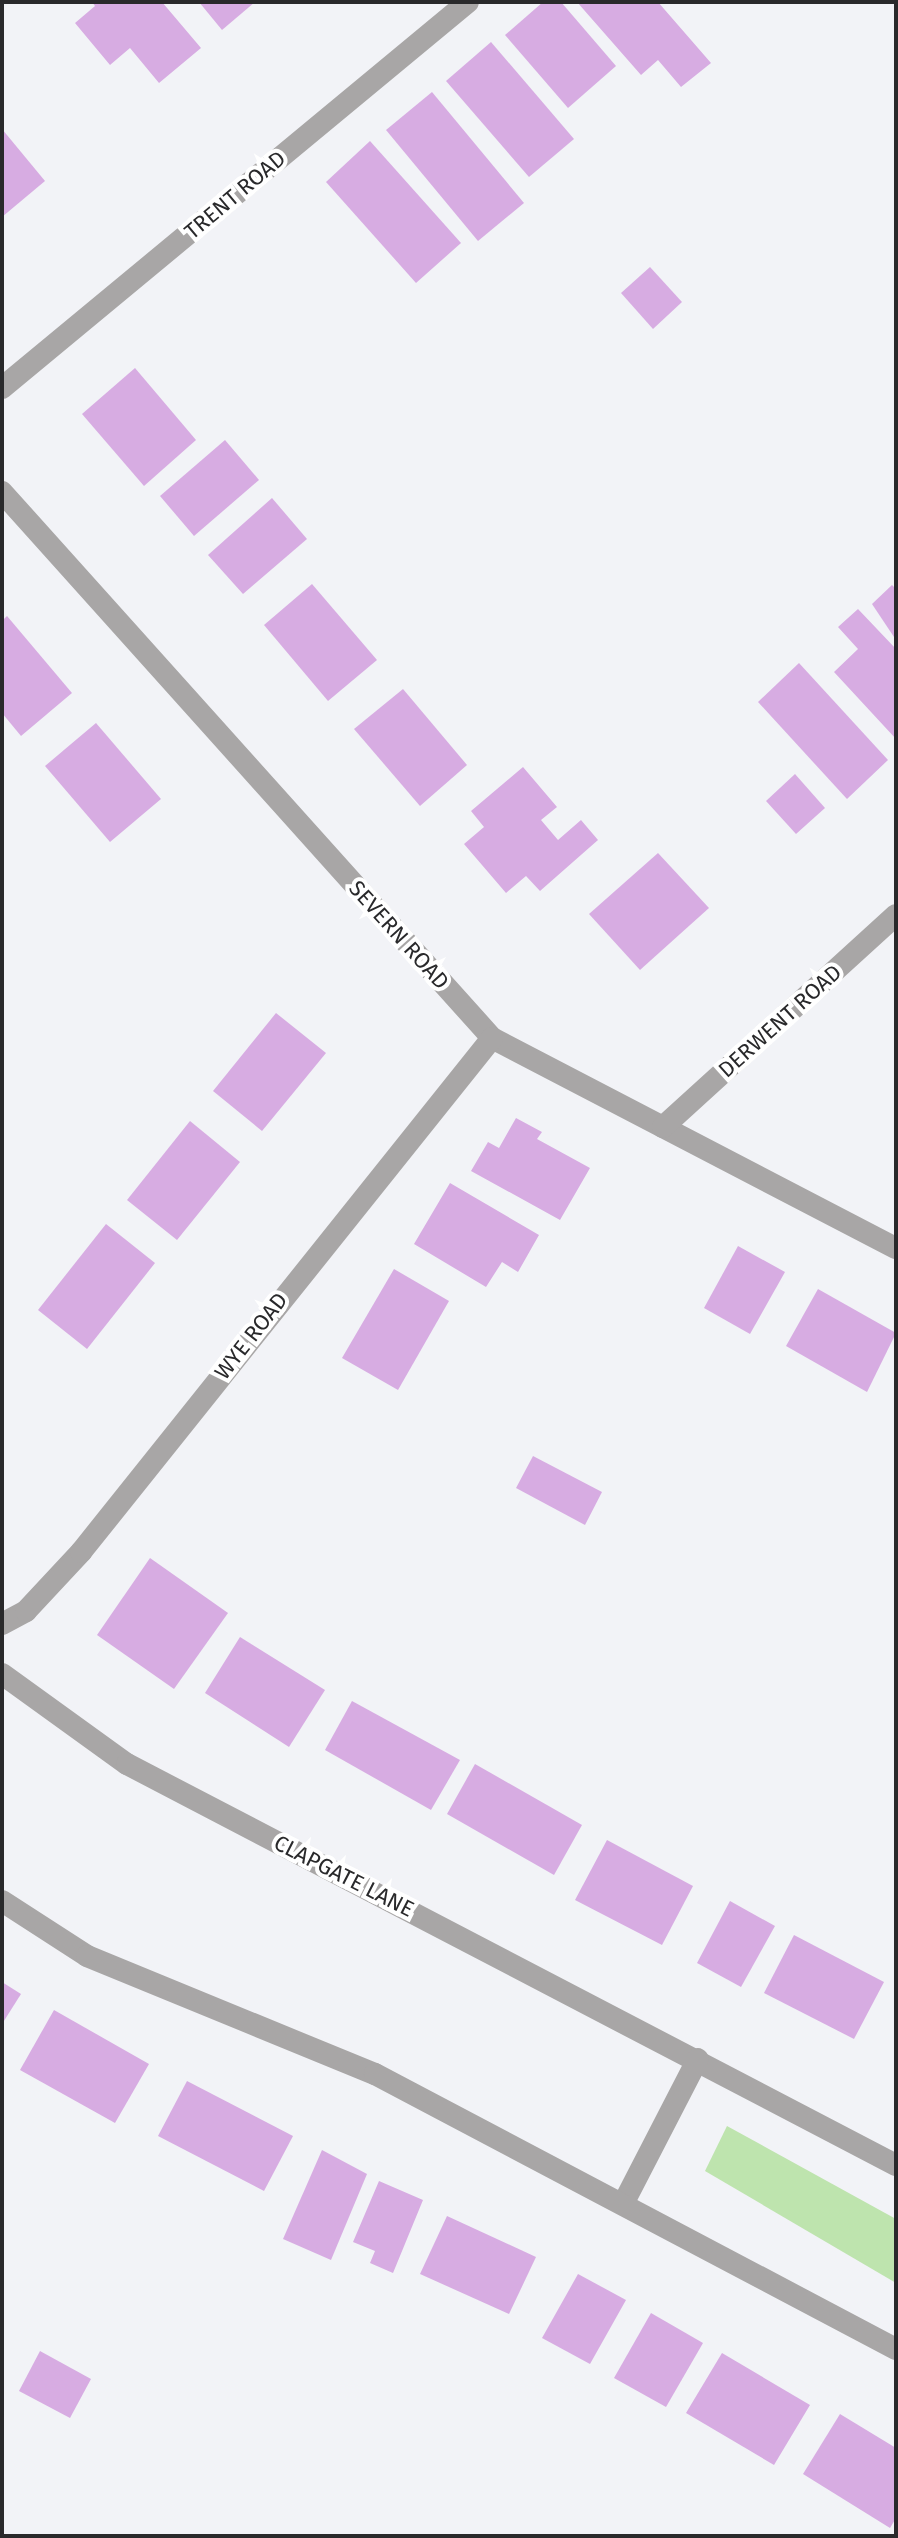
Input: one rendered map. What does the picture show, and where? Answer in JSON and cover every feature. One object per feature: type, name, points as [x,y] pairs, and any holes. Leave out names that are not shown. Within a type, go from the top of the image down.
[{"type":"street","name":"TRENT ROAD","points":[[2,388],[468,2]]},
{"type":"street","name":"SEVERN ROAD","points":[[2,492],[492,1038],[896,1248]]},
{"type":"street","name":"DERWENT ROAD","points":[[663,1127],[896,915]]},
{"type":"street","name":"WYE ROAD","points":[[2,1624],[26,1611],[81,1552],[492,1038]]},
{"type":"street","name":"CLAPGATE LANE","points":[[2,1674],[127,1764],[698,2059],[896,2165]]},
{"type":"street","points":[[2,1901],[87,1956],[375,2074],[896,2349]]},
{"type":"street","points":[[623,2204],[698,2059]]},
{"type":"green space","points":[[727,2126],[896,2219],[896,2283],[705,2171]]},
{"type":"building","points":[[92,2],[162,2],[201,48],[159,83],[130,48],[110,65],[75,23],[95,6]]},
{"type":"building","points":[[199,2],[255,2],[222,30]]},
{"type":"building","points":[[543,2],[561,2],[616,66],[568,108],[505,35]]},
{"type":"building","points":[[577,2],[658,2],[711,63],[681,87],[658,60],[641,75]]},
{"type":"building","points":[[491,42],[574,139],[529,177],[446,81]]},
{"type":"building","points":[[432,92],[524,203],[478,241],[386,130]]},
{"type":"building","points":[[2,129],[45,181],[2,217]]},
{"type":"building","points":[[370,141],[461,243],[416,283],[326,182]]},
{"type":"building","points":[[650,267],[682,302],[653,329],[621,293]]},
{"type":"building","points":[[135,368],[196,440],[144,486],[82,414]]},
{"type":"building","points":[[225,440],[259,480],[194,536],[160,496]]},
{"type":"building","points":[[272,498],[307,539],[243,594],[208,555]]},
{"type":"building","points":[[312,584],[377,660],[328,701],[264,625]]},
{"type":"building","points":[[892,585],[896,589],[896,640],[872,604]]},
{"type":"building","points":[[858,609],[896,649],[896,739],[834,672],[858,649],[838,627]]},
{"type":"building","points":[[7,616],[72,693],[21,736],[2,713],[2,621]]},
{"type":"building","points":[[799,663],[888,760],[847,799],[758,702]]},
{"type":"building","points":[[403,689],[467,765],[420,806],[354,729]]},
{"type":"building","points":[[96,723],[161,799],[110,842],[45,766]]},
{"type":"building","points":[[523,767],[557,807],[541,820],[558,840],[581,820],[598,840],[540,891],[526,876],[506,893],[464,844],[484,827],[471,811]]},
{"type":"building","points":[[795,774],[825,808],[796,834],[766,801]]},
{"type":"building","points":[[658,853],[709,908],[640,970],[589,914]]},
{"type":"building","points":[[276,1013],[326,1053],[262,1131],[213,1091]]},
{"type":"building","points":[[516,1118],[542,1132],[537,1139],[590,1168],[560,1220],[471,1171],[488,1142],[499,1148]]},
{"type":"building","points":[[190,1121],[240,1162],[177,1240],[127,1200]]},
{"type":"building","points":[[450,1183],[539,1235],[518,1272],[502,1262],[486,1287],[414,1244]]},
{"type":"building","points":[[106,1224],[155,1263],[87,1349],[38,1310]]},
{"type":"building","points":[[738,1246],[785,1272],[750,1334],[704,1308]]},
{"type":"building","points":[[394,1269],[449,1301],[398,1390],[342,1358]]},
{"type":"building","points":[[818,1289],[896,1333],[867,1392],[786,1346]]},
{"type":"building","points":[[533,1456],[602,1492],[585,1525],[516,1488]]},
{"type":"building","points":[[150,1558],[228,1613],[174,1689],[97,1635]]},
{"type":"building","points":[[240,1637],[325,1690],[289,1747],[205,1693]]},
{"type":"building","points":[[352,1701],[460,1760],[431,1810],[325,1750]]},
{"type":"building","points":[[475,1764],[582,1825],[554,1875],[447,1814]]},
{"type":"building","points":[[607,1840],[693,1886],[662,1945],[575,1900]]},
{"type":"building","points":[[730,1901],[775,1926],[741,1987],[697,1963]]},
{"type":"building","points":[[794,1935],[884,1982],[854,2039],[764,1993]]},
{"type":"building","points":[[2,1982],[21,1994],[2,2024]]},
{"type":"building","points":[[54,2010],[149,2064],[115,2123],[20,2070]]},
{"type":"building","points":[[187,2081],[293,2136],[264,2191],[158,2136]]},
{"type":"building","points":[[322,2150],[367,2174],[331,2260],[283,2239]]},
{"type":"building","points":[[379,2181],[423,2200],[393,2273],[370,2263],[375,2251],[353,2242]]},
{"type":"building","points":[[447,2216],[536,2257],[509,2314],[420,2274]]},
{"type":"building","points":[[578,2274],[626,2300],[590,2364],[542,2338]]},
{"type":"building","points":[[651,2313],[703,2343],[666,2407],[614,2378]]},
{"type":"building","points":[[40,2351],[91,2379],[70,2418],[19,2391]]},
{"type":"building","points":[[722,2353],[810,2405],[774,2465],[686,2413]]},
{"type":"building","points":[[840,2414],[896,2448],[896,2518],[890,2528],[803,2474]]}]
